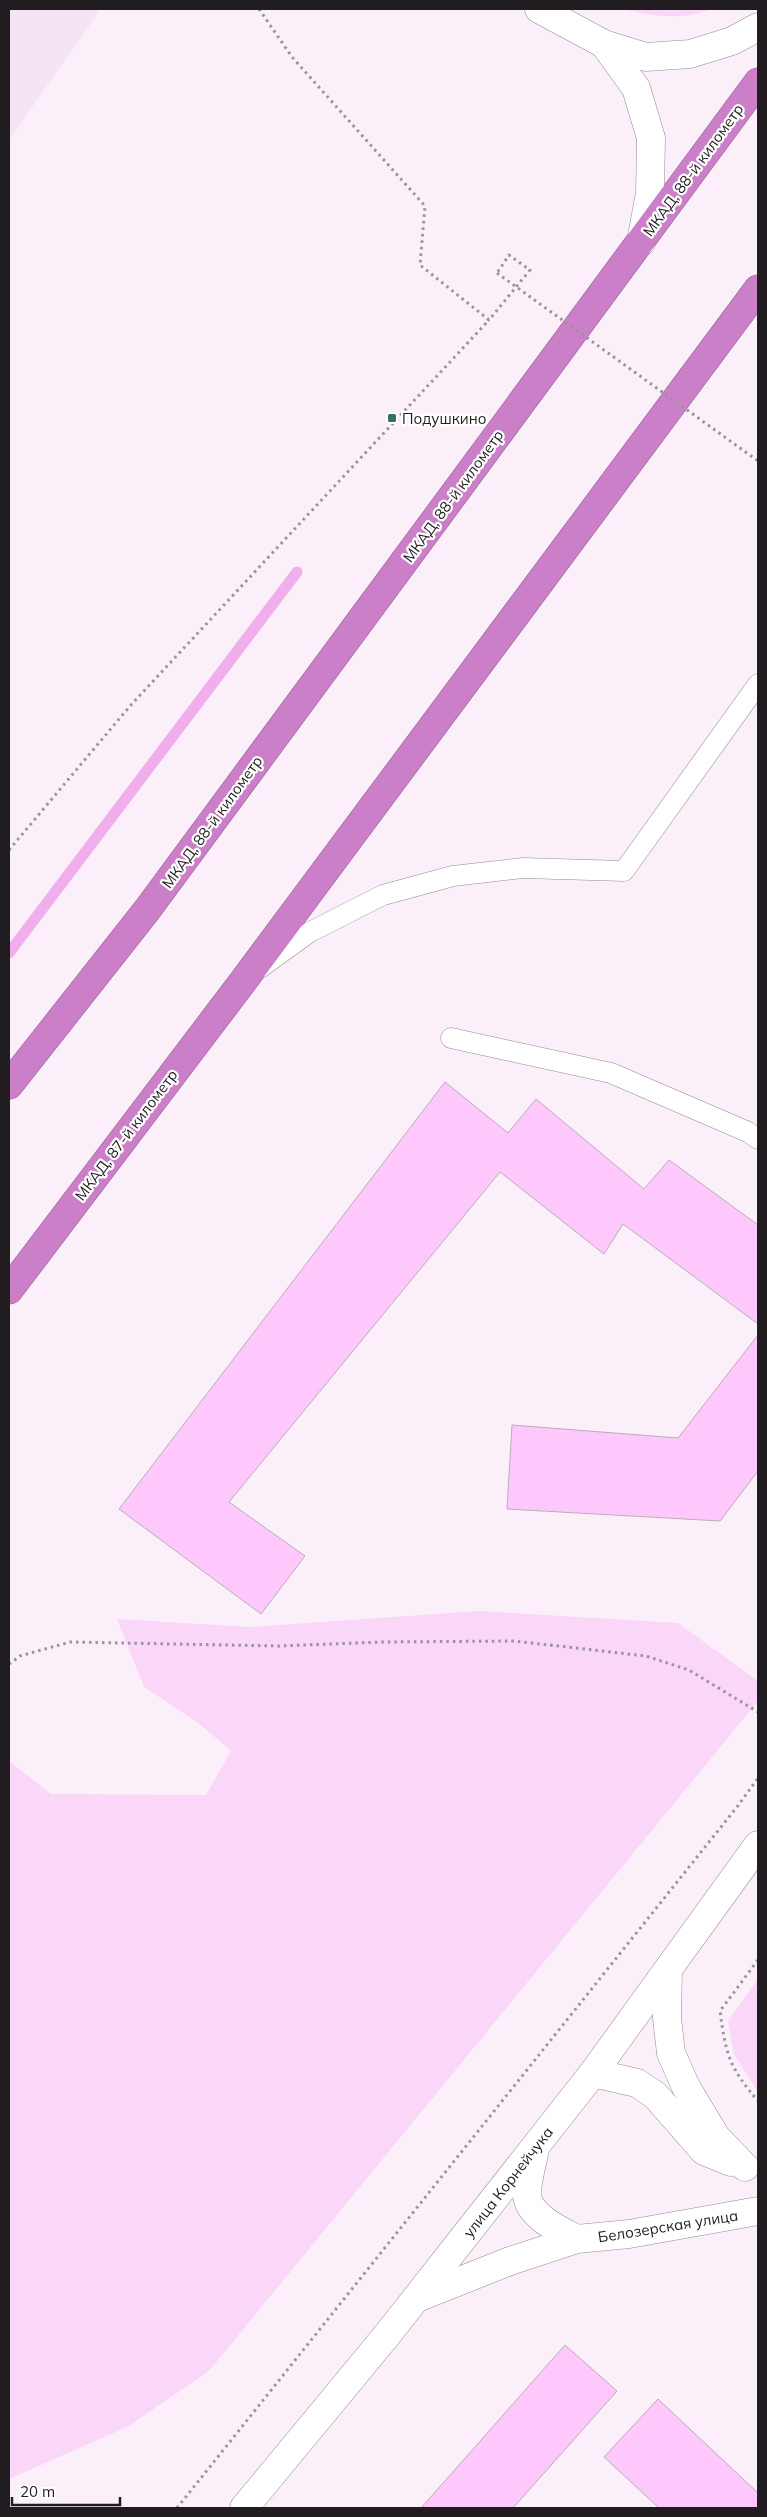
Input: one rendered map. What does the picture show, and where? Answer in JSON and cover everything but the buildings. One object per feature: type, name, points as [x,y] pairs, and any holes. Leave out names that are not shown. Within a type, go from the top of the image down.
[{"type":"highway","name":"МКАД, 88-й километр","points":[[9,1085],[147,910],[758,82]]},
{"type":"highway","points":[[244,980],[758,289]]},
{"type":"highway","name":"МКАД, 87-й километр","points":[[9,1290],[244,980]]},
{"type":"street","points":[[539,9],[604,44],[646,57],[690,54],[732,41],[758,27]]},
{"type":"street","points":[[604,44],[636,88],[651,138],[650,193],[641,242]]},
{"type":"street","name":"улица Корнейчука","points":[[244,2508],[416,2298],[593,2073],[758,1845]]},
{"type":"street","points":[[668,1970],[667,2018],[671,2053],[686,2087],[716,2137],[751,2170]]},
{"type":"street","points":[[593,2073],[637,2083],[655,2095],[704,2151],[751,2170]]},
{"type":"street","name":"Белозерская улица","points":[[535,2147],[527,2196],[536,2212],[547,2223],[577,2239]]},
{"type":"street","name":"Белозерская улица","points":[[416,2298],[510,2260],[577,2239],[629,2234],[758,2211]]},
{"type":"lane","points":[[244,980],[310,932],[383,895],[453,876],[523,868],[624,871],[758,684]]},
{"type":"lane","points":[[451,1038],[611,1073],[748,1132],[758,1139]]},
{"type":"path","points":[[259,9],[292,57],[425,206],[420,265],[490,320]]},
{"type":"path","points":[[9,850],[130,706],[490,320],[530,270],[509,255],[497,273],[758,461]]},
{"type":"path","points":[[9,1664],[20,1656],[70,1642],[280,1646],[382,1642],[514,1642],[646,1656],[689,1670],[758,1712]]},
{"type":"path","points":[[177,2508],[731,1815],[758,1778]]},
{"type":"path","points":[[758,1960],[720,2011],[725,2050],[740,2080],[758,2101]]},
{"type":"shaded area","points":[[9,9],[101,9],[9,140]]},
{"type":"shaded area","points":[[623,9],[711,9],[690,15],[668,16],[645,14]]},
{"type":"shaded area","points":[[479,1611],[678,1623],[758,1681],[758,1701],[209,2371],[127,2427],[9,2479],[9,1761],[51,1794],[206,1795],[231,1751],[197,1722],[144,1687],[117,1619],[250,1627]]},
{"type":"shaded area","points":[[758,1979],[758,2092],[734,2054],[728,2021]]},
{"type":"waterway","points":[[9,953],[297,572]]},
{"type":"place","name":"Подушкино","points":[[392,418]]}]
